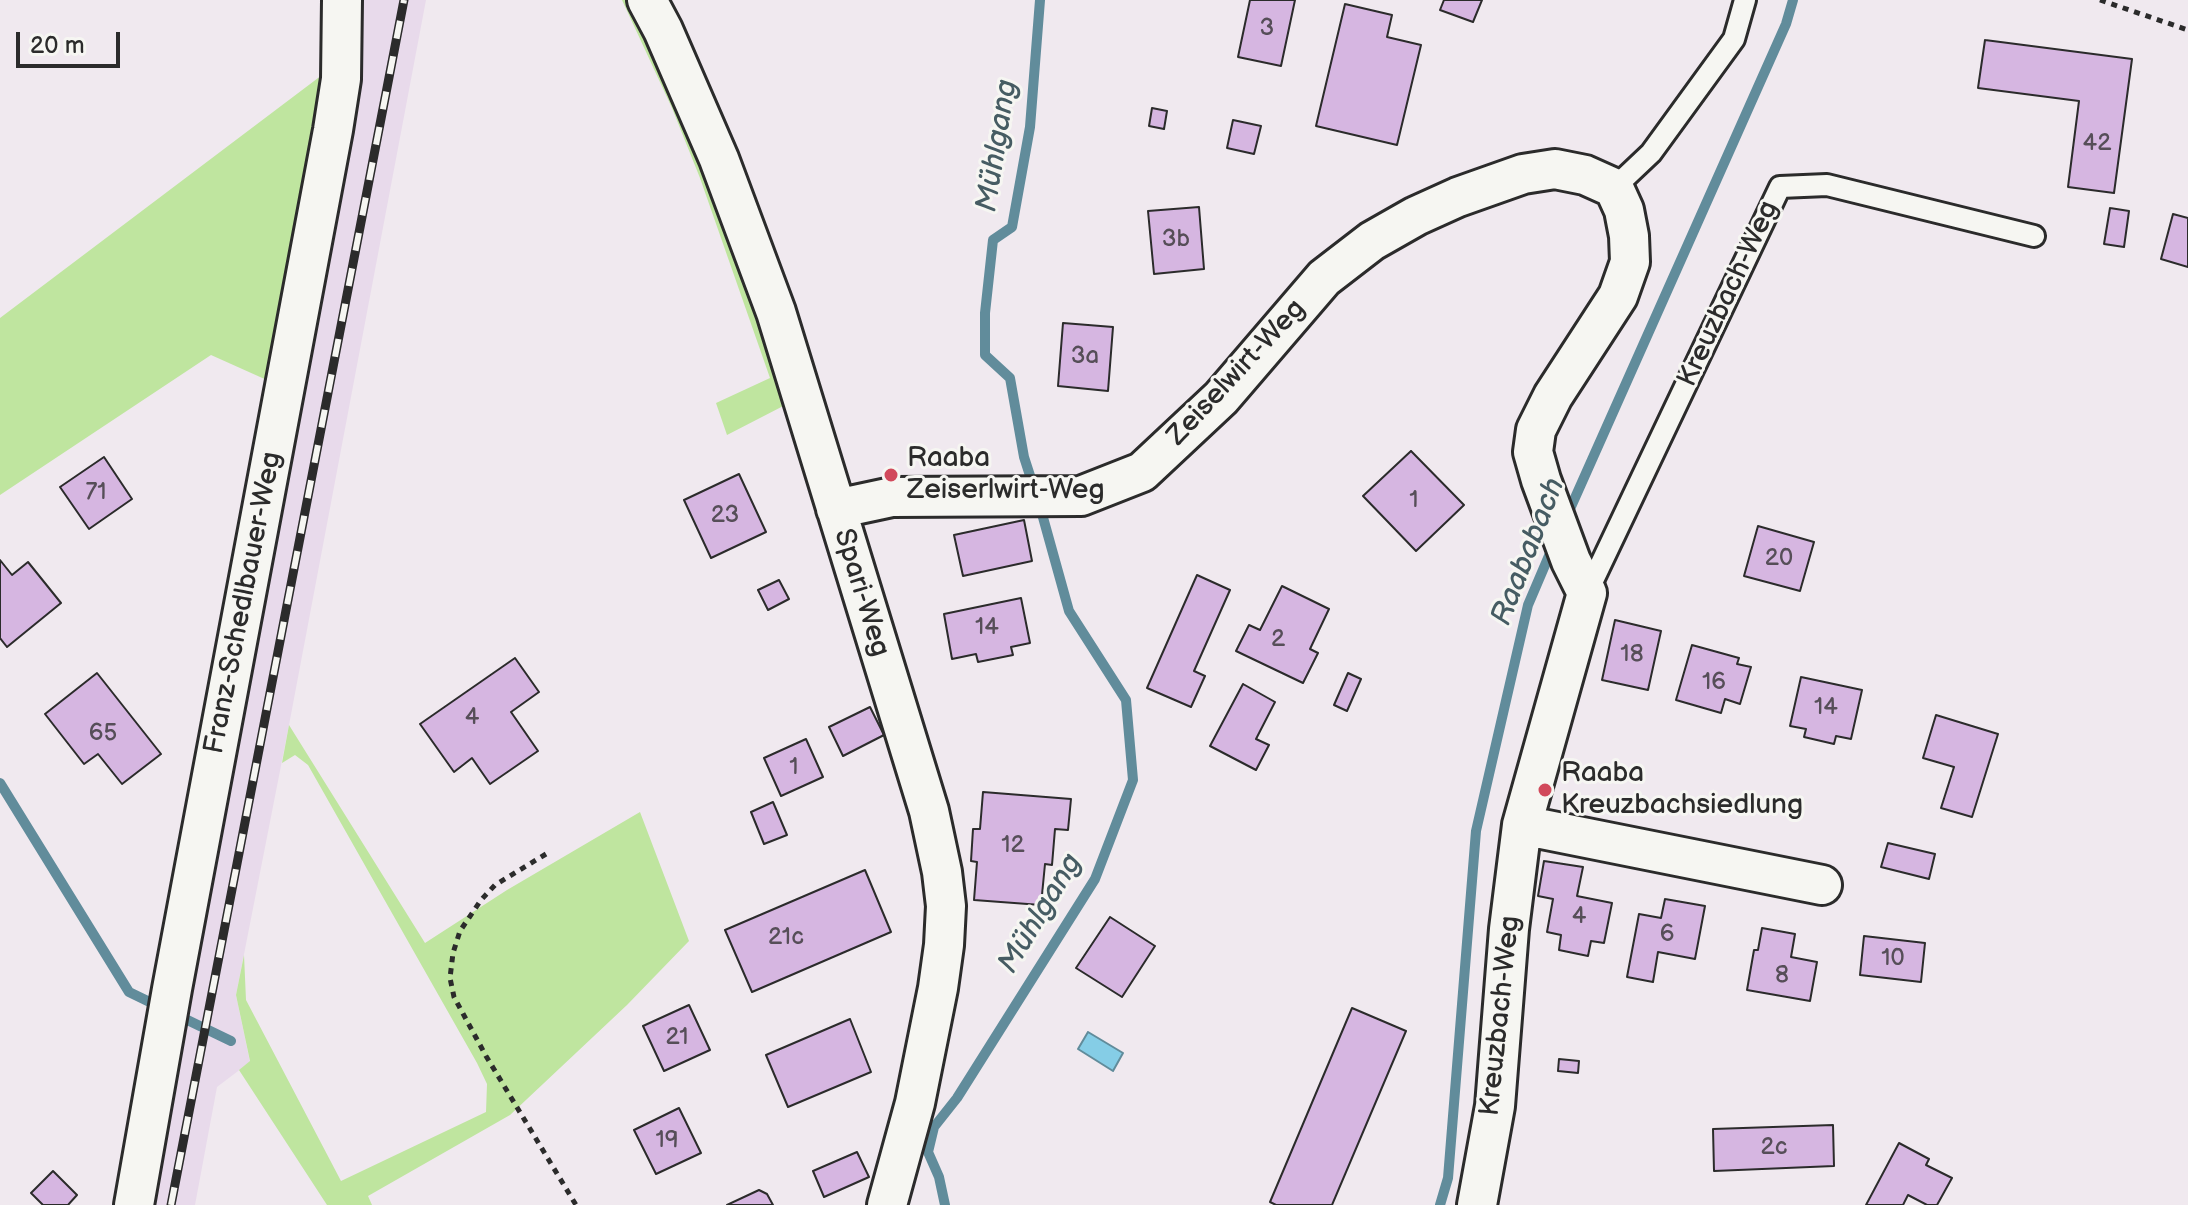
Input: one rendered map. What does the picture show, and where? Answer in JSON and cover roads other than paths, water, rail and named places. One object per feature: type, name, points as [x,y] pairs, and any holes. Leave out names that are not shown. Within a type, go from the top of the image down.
[{"type":"street","name":"Franz-Schedlbauer-Weg","points":[[134,1205],[333,130],[341,79],[342,0]]},
{"type":"street","name":"Spari-Weg","points":[[647,0],[719,159],[776,312],[929,811],[942,872],[946,906],[938,988],[915,1103],[887,1205]]},
{"type":"street","name":"Zeiselwirt-Weg","points":[[836,509],[892,497],[1081,496],[1142,472],[1221,398],[1324,278],[1372,241],[1458,197],[1523,174],[1555,169],[1585,175],[1614,188]]},
{"type":"street","points":[[1579,577],[1533,452],[1536,430],[1553,396],[1618,296],[1630,262],[1624,210],[1614,188]]},
{"type":"street","name":"Kreuzbach-Weg","points":[[1477,1205],[1495,1106],[1509,929],[1522,825],[1579,577]]},
{"type":"street","points":[[1522,825],[1822,885]]},
{"type":"lane","points":[[1614,188],[1651,153],[1734,39],[1745,0]]},
{"type":"lane","name":"Kreuzbach-Weg","points":[[1579,577],[1780,187],[1827,185],[2034,236]]},
{"type":"water","points":[[1088,1032],[1123,1053],[1113,1071],[1078,1049]]},
{"type":"waterway","name":"Mühlgang","points":[[1034,488],[1024,457],[1010,378],[985,355],[985,313],[993,240],[1012,227],[1030,127],[1040,0]]},
{"type":"waterway","name":"Raababach","points":[[1566,518],[1786,24],[1793,0]]},
{"type":"waterway","name":"Mühlgang","points":[[945,1205],[939,1177],[928,1152],[934,1127],[957,1098],[1095,879],[1133,780],[1126,700],[1069,611],[1039,503]]},
{"type":"waterway","name":"Raababach","points":[[1440,1205],[1448,1178],[1476,831],[1528,605],[1554,544]]},
{"type":"waterway","points":[[0,783],[129,992],[162,1008]]},
{"type":"waterway","points":[[177,1015],[231,1041]]},
{"type":"railway","points":[[171,1205],[404,0]]},
{"type":"place","name":"Raaba Zeiserlwirt-Weg","points":[[891,475]]},
{"type":"place","name":"Raaba Kreuzbachsiedlung","points":[[1545,790]]}]
